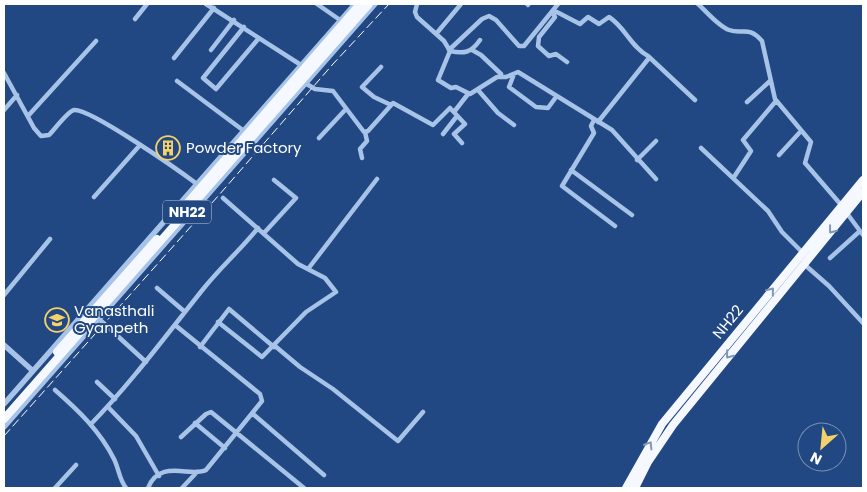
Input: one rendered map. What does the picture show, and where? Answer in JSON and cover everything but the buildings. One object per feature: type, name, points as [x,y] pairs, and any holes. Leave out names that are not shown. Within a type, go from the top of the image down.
[{"type":"highway","name":"NH22","points":[[4,411],[362,4]]},
{"type":"highway","name":"NH22","points":[[4,419],[369,6]]},
{"type":"highway","name":"NH22","points":[[635,488],[648,462],[673,425],[805,265],[863,180]]},
{"type":"highway","name":"NH22","points":[[626,488],[662,424],[802,252],[863,192]]},
{"type":"street","points":[[135,19],[147,4]]},
{"type":"street","points":[[206,4],[234,20],[301,65]]},
{"type":"street","points":[[317,4],[340,20]]},
{"type":"street","points":[[4,404],[354,4]]},
{"type":"street","points":[[362,4],[369,6]]},
{"type":"street","points":[[4,427],[306,83],[369,6],[375,4]]},
{"type":"street","points":[[417,4],[415,12],[417,17],[450,50],[462,54],[472,50],[480,40]]},
{"type":"street","points":[[436,34],[461,4]]},
{"type":"street","points":[[468,94],[437,80],[450,50],[482,20],[489,16],[500,24],[520,46],[524,46],[558,4]]},
{"type":"street","points":[[698,4],[726,28],[746,30],[760,38],[776,101],[811,142],[805,163],[862,233],[830,258]]},
{"type":"street","points":[[174,58],[214,8]]},
{"type":"street","points":[[553,11],[580,24],[587,17],[599,24],[609,17],[618,23],[638,51],[649,58],[695,100]]},
{"type":"street","points":[[553,11],[555,17],[539,37],[538,46],[549,56],[556,54],[567,62]]},
{"type":"street","points":[[211,50],[234,20]]},
{"type":"street","points":[[244,27],[203,78],[216,89],[259,38]]},
{"type":"street","points":[[28,116],[96,41]]},
{"type":"street","points":[[472,50],[481,55],[502,74]]},
{"type":"street","points":[[614,226],[562,186],[594,133],[591,126],[649,58]]},
{"type":"street","points":[[381,67],[362,87],[374,97],[391,105],[394,103],[433,125],[448,109],[465,124],[454,134],[462,143]]},
{"type":"street","points":[[4,72],[34,128],[44,137],[49,135],[70,112],[78,111],[103,122],[197,184]]},
{"type":"street","points":[[514,73],[509,87],[536,107],[548,108],[556,97]]},
{"type":"street","points":[[443,134],[468,94],[478,90],[497,77],[506,77],[514,73],[520,73],[615,133],[637,160],[656,179]]},
{"type":"street","points":[[177,81],[244,130]]},
{"type":"street","points":[[747,102],[770,81]]},
{"type":"street","points":[[306,83],[315,89],[331,90],[365,132],[366,141],[360,149],[362,158]]},
{"type":"street","points":[[478,90],[498,113],[514,125]]},
{"type":"street","points":[[4,110],[17,95]]},
{"type":"street","points":[[734,177],[751,151],[743,140],[776,101]]},
{"type":"street","points":[[365,132],[391,105]]},
{"type":"street","points":[[319,138],[346,109]]},
{"type":"street","points":[[780,155],[801,131]]},
{"type":"street","points":[[637,160],[656,141]]},
{"type":"street","points":[[94,197],[140,145]]},
{"type":"street","points":[[701,148],[734,177],[771,215],[787,237],[802,252]]},
{"type":"street","points":[[214,164],[226,175]]},
{"type":"street","points":[[571,170],[632,215]]},
{"type":"street","points":[[308,269],[377,179]]},
{"type":"street","points":[[264,233],[296,198],[274,180]]},
{"type":"street","points":[[218,322],[260,357],[274,346],[306,312],[336,292],[325,278],[291,258],[223,198]]},
{"type":"street","points":[[91,424],[115,399],[185,312],[258,228]]},
{"type":"street","points":[[4,295],[50,239]]},
{"type":"street","points":[[805,265],[829,286],[863,323]]},
{"type":"street","points":[[157,288],[185,312]]},
{"type":"street","points":[[200,346],[227,310],[230,310],[300,367],[330,386],[398,442],[423,412]]},
{"type":"street","points":[[99,318],[146,362]]},
{"type":"street","points":[[148,488],[153,480],[175,469],[203,472],[225,448],[262,401],[260,394],[176,325]]},
{"type":"street","points":[[4,345],[33,371]]},
{"type":"street","points":[[54,348],[65,358]]},
{"type":"street","points":[[97,382],[115,399]]},
{"type":"street","points":[[55,390],[91,424],[113,457],[120,480],[125,488]]},
{"type":"street","points":[[108,407],[136,436],[159,476]]},
{"type":"street","points":[[181,437],[207,412],[211,412],[304,488]]},
{"type":"street","points":[[253,414],[324,475]]},
{"type":"street","points":[[195,423],[225,448]]},
{"type":"street","points":[[56,488],[76,465]]},
{"type":"street","points":[[182,488],[197,472]]},
{"type":"railway","points":[[4,436],[333,64],[389,4]]},
{"type":"place","name":"Powder Factory","points":[[168,148]]},
{"type":"place","name":"Vanasthali Gyanpeth","points":[[57,320]]}]
